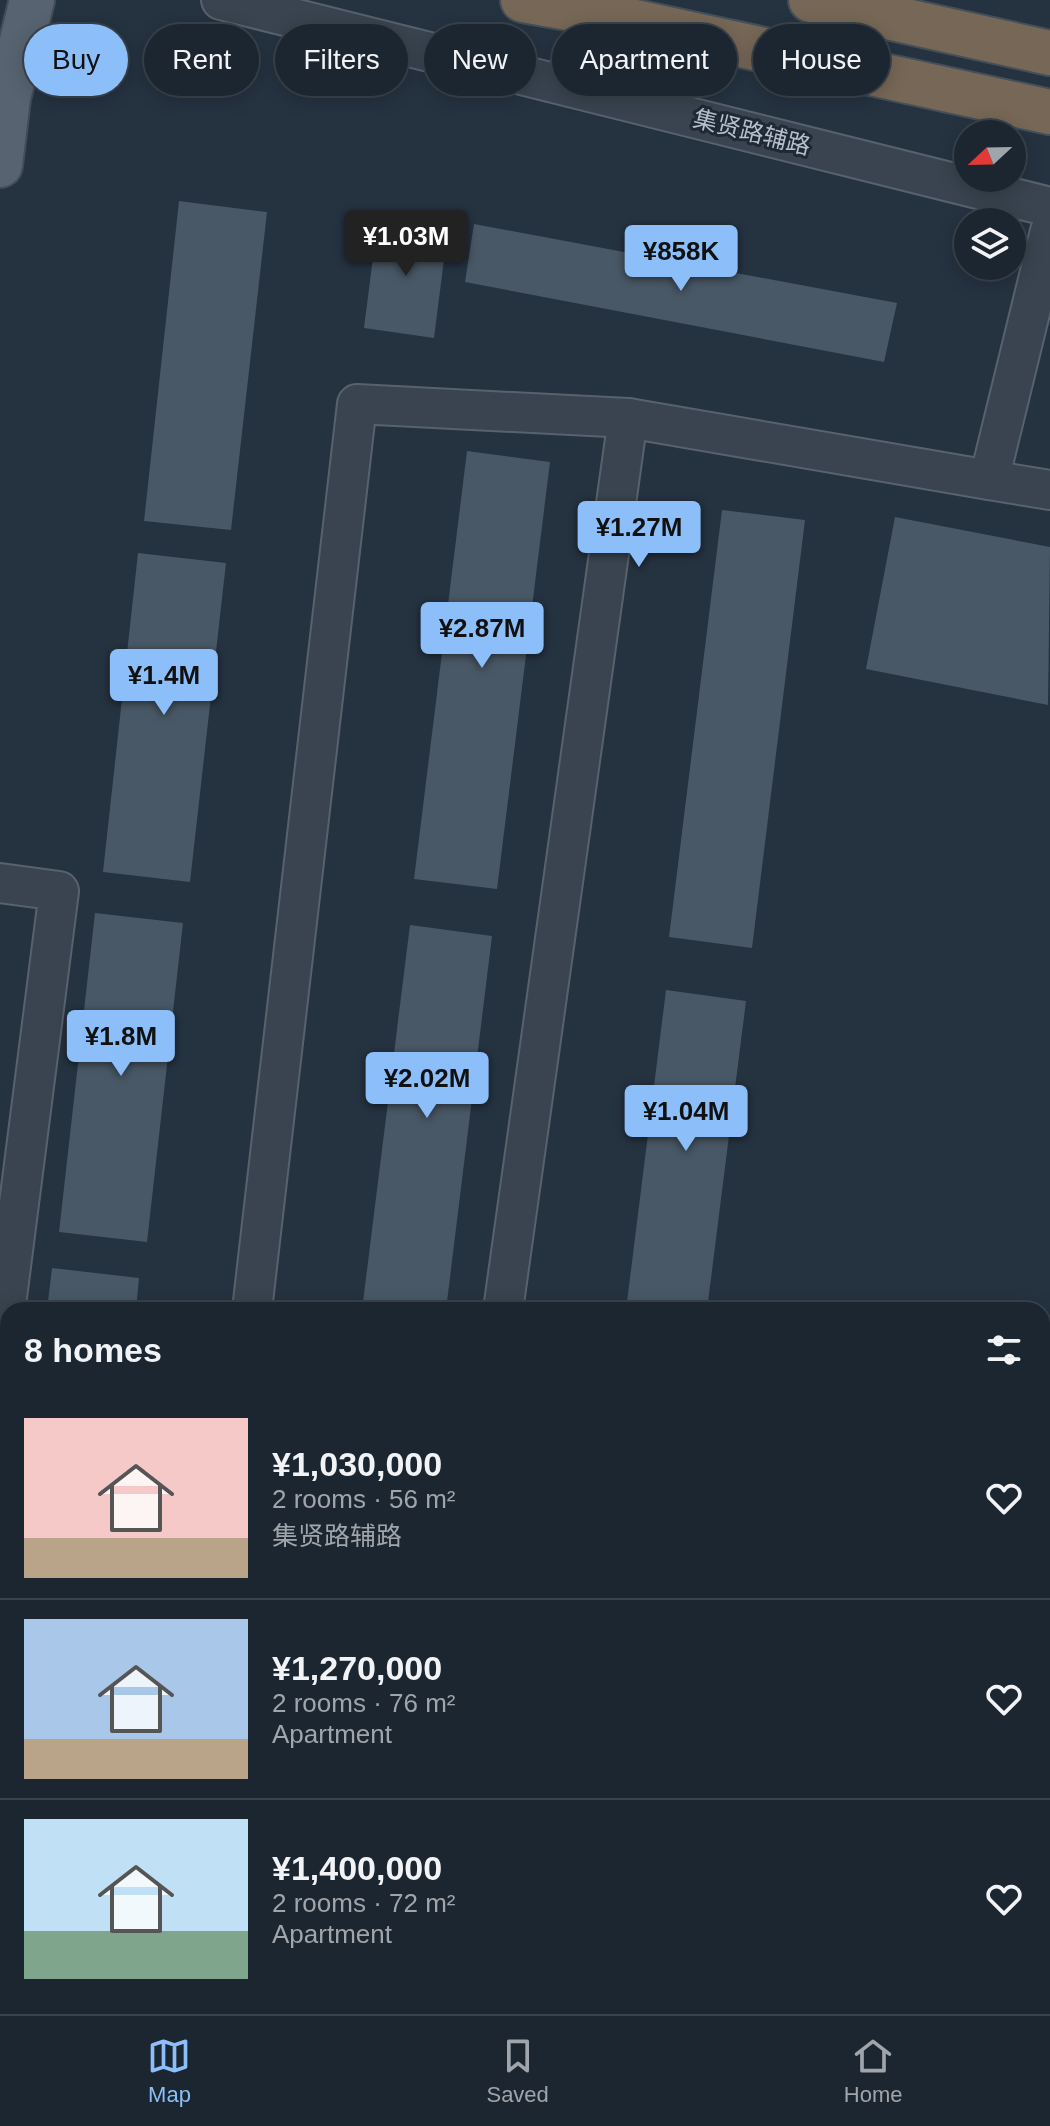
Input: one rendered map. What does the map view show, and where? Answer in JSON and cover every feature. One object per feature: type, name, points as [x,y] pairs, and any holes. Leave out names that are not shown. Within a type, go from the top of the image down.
[{"type":"highway","points":[[523,0],[1050,112]]},
{"type":"highway","points":[[811,0],[1039,49]]},
{"type":"main road","points":[[0,165],[8,98],[32,0]]},
{"type":"street","name":"集贤路辅路","points":[[221,0],[1050,207]]},
{"type":"street","points":[[989,480],[1050,231]]},
{"type":"street","points":[[253,1302],[357,404],[628,418],[1050,490]]},
{"type":"street","points":[[504,1302],[628,418]]},
{"type":"street","points":[[0,883],[59,891],[6,1302]]},
{"type":"building","points":[[179,201],[267,212],[231,530],[144,521]]},
{"type":"building","points":[[378,218],[448,228],[434,338],[364,328]]},
{"type":"building","points":[[474,224],[897,303],[884,362],[465,282]]},
{"type":"building","points":[[467,451],[550,462],[497,889],[414,879]]},
{"type":"building","points":[[722,510],[805,520],[752,948],[669,937]]},
{"type":"building","points":[[895,517],[1050,547],[1048,705],[866,669]]},
{"type":"building","points":[[138,553],[226,563],[190,882],[103,872]]},
{"type":"building","points":[[95,913],[183,923],[147,1242],[59,1232]]},
{"type":"building","points":[[410,925],[492,936],[447,1302],[363,1302]]},
{"type":"building","points":[[666,990],[746,1001],[708,1302],[627,1302]]},
{"type":"building","points":[[52,1268],[139,1278],[137,1302],[48,1302]]}]
